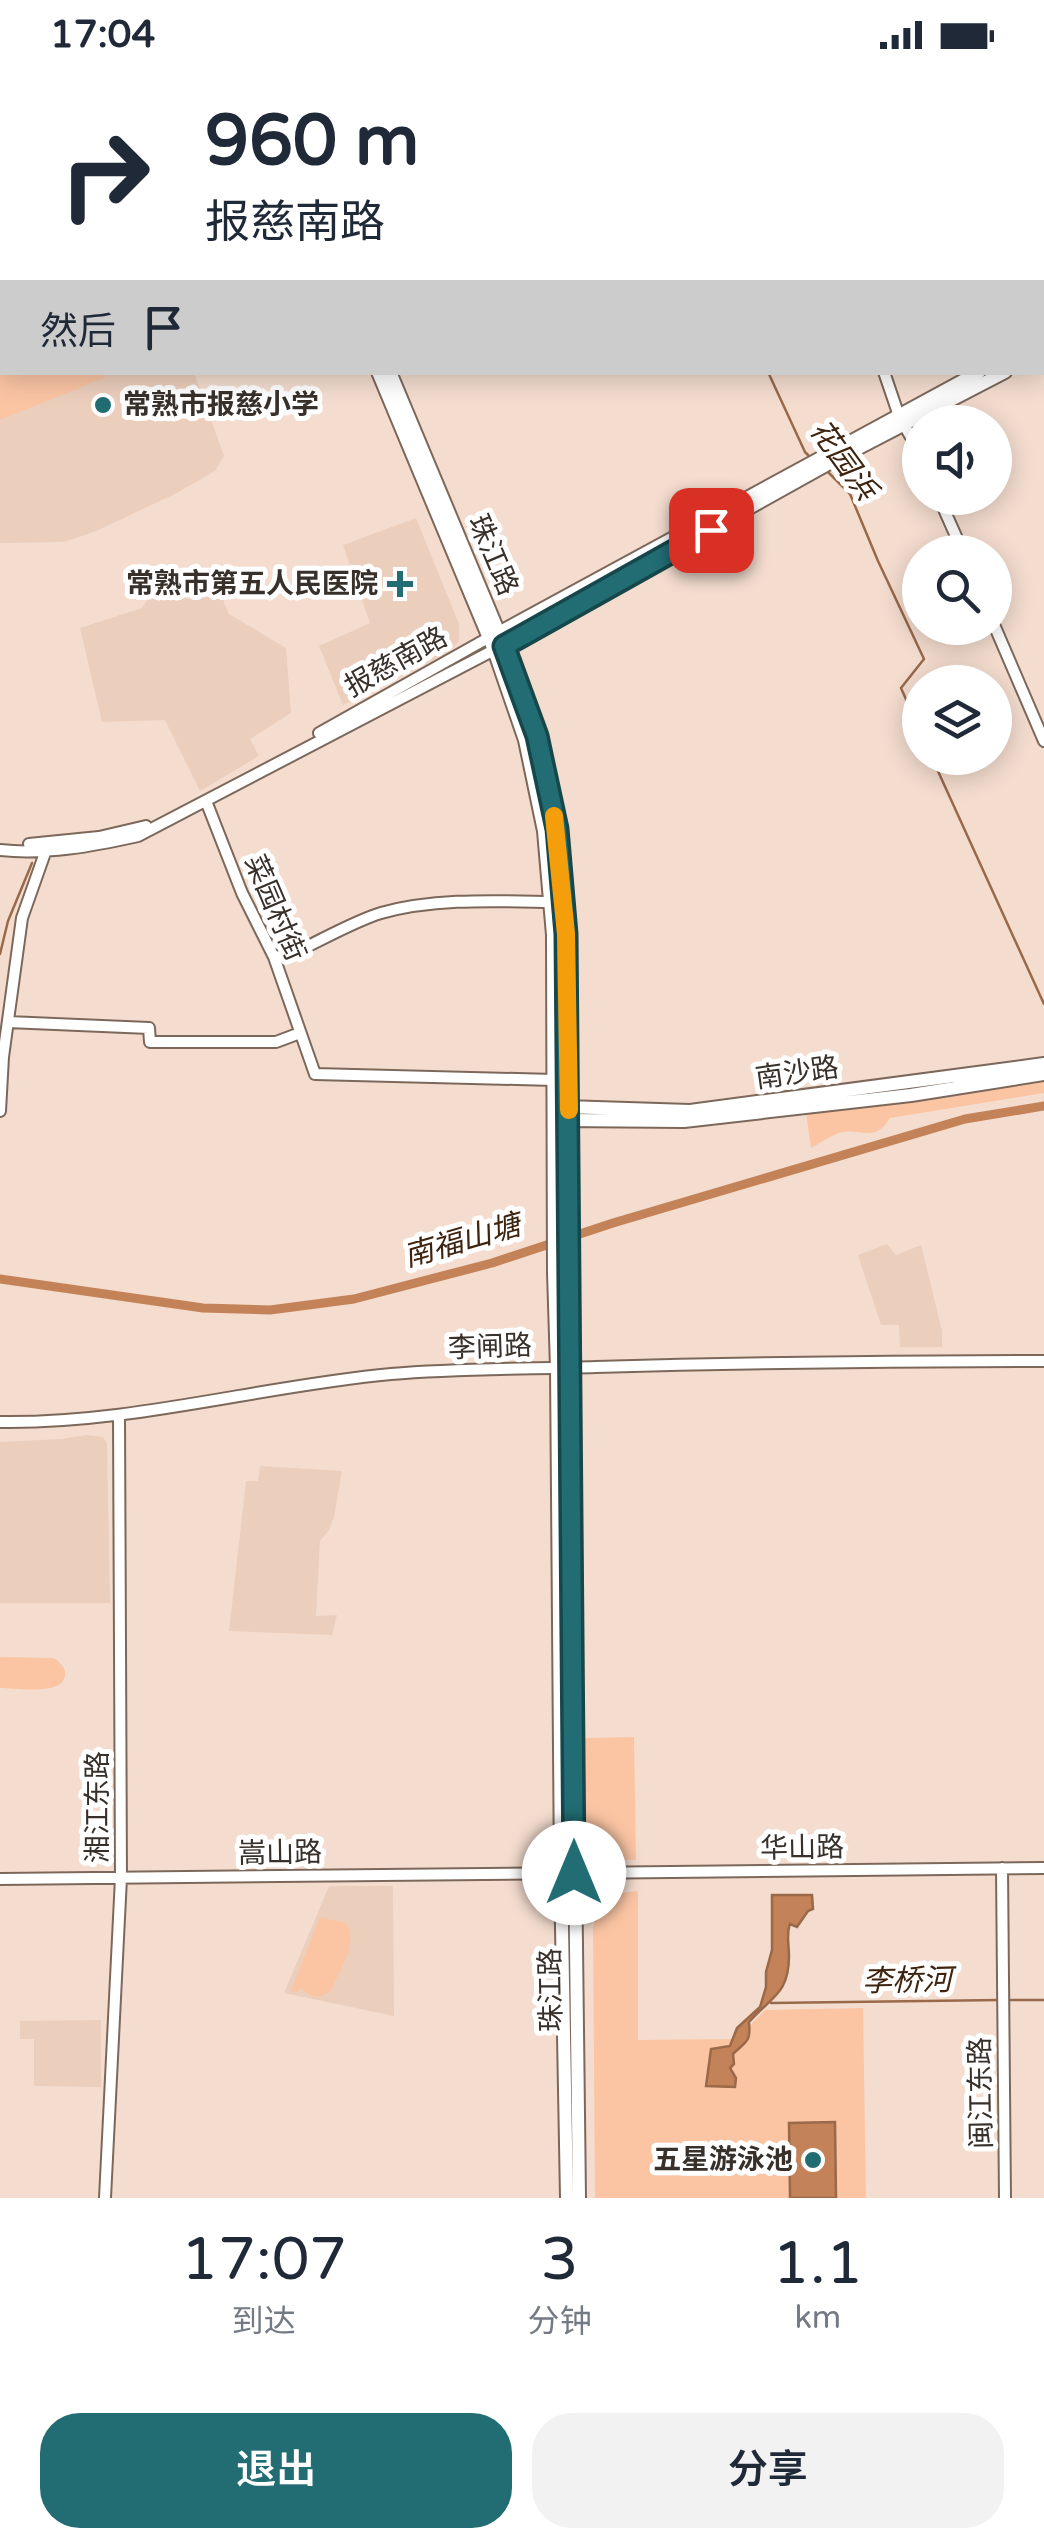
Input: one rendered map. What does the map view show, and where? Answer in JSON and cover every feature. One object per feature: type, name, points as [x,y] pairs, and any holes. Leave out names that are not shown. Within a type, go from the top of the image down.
[{"type":"main road","name":"珠江路","points":[[379,375],[537,736],[557,829],[566,934],[560,1227],[568,1873],[567,2198]]},
{"type":"main road","name":"珠江路","points":[[391,375],[496,642],[525,740],[544,831],[553,935],[554,1080],[562,1113]]},
{"type":"main road","points":[[927,405],[974,375]]},
{"type":"main road","points":[[935,405],[998,375]]},
{"type":"main road","name":"报慈南路","points":[[496,642],[902,421]]},
{"type":"main road","name":"南沙路","points":[[562,1113],[690,1111],[1044,1064]]},
{"type":"main road","name":"南沙路","points":[[562,1113],[684,1121],[911,1095],[1044,1074]]},
{"type":"main road","name":"珠江路","points":[[568,1873],[579,2198]]},
{"type":"street","points":[[885,375],[902,421]]},
{"type":"street","name":"报慈南路","points":[[0,849],[46,850],[138,836],[496,642]]},
{"type":"street","name":"报慈南路","points":[[0,849],[100,838],[143,827],[496,642]]},
{"type":"street","points":[[1003,645],[1044,741]]},
{"type":"street","name":"菜园村街","points":[[206,802],[242,893],[274,957],[315,1074],[554,1080]]},
{"type":"street","points":[[0,1111],[2,1057],[22,918],[46,850]]},
{"type":"street","points":[[274,957],[290,955],[379,914],[464,902],[550,902]]},
{"type":"street","points":[[8,1022],[149,1028],[150,1042],[276,1042],[300,1034]]},
{"type":"street","name":"李闸路","points":[[0,1422],[41,1423],[119,1416],[354,1378],[424,1371],[800,1362],[1044,1362]]},
{"type":"street","name":"湘江东路","points":[[105,2198],[121,1878],[119,1416]]},
{"type":"street","name":"闽江东路","points":[[1002,1868],[1005,2198]]},
{"type":"street","name":"华山路","points":[[568,1873],[1044,1868]]},
{"type":"street","name":"嵩山路","points":[[0,1879],[568,1873]]},
{"type":"shaded area","name":"常熟市报慈小学","points":[[0,375],[195,375],[224,456],[215,471],[175,494],[64,542],[0,543]]},
{"type":"shaded area","points":[[0,375],[106,375],[106,377],[0,420]]},
{"type":"shaded area","name":"常熟市第五人民医院","points":[[416,518],[459,624],[459,641],[450,652],[343,705],[319,646],[370,623],[343,545]]},
{"type":"shaded area","points":[[217,566],[229,614],[286,648],[291,713],[250,739],[259,756],[200,791],[165,720],[102,722],[80,628],[142,608],[153,592],[196,581],[195,572]]},
{"type":"shaded area","points":[[1044,1082],[1044,1093],[890,1118],[880,1130],[843,1132],[811,1148],[806,1113]]},
{"type":"shaded area","points":[[887,1244],[896,1255],[921,1245],[942,1331],[942,1347],[900,1347],[899,1325],[881,1325],[858,1255]]},
{"type":"shaded area","points":[[103,1437],[107,1443],[110,1603],[0,1603],[0,1442]]},
{"type":"shaded area","points":[[260,1466],[342,1471],[334,1517],[320,1541],[316,1616],[337,1615],[332,1635],[229,1631],[246,1481],[258,1481]]},
{"type":"shaded area","points":[[0,1657],[54,1658],[64,1669],[64,1679],[45,1689],[0,1688]]},
{"type":"shaded area","points":[[634,1737],[636,1860],[606,1856],[586,1836],[585,1738]]},
{"type":"shaded area","points":[[329,1886],[393,1886],[394,2016],[284,1993]]},
{"type":"shaded area","points":[[638,1891],[638,2040],[737,2039],[765,2010],[863,2008],[866,2198],[595,2198],[593,1927],[609,1900]]},
{"type":"shaded area","points":[[772,1895],[812,1895],[813,1909],[797,1927],[790,1924],[786,1979],[749,2022],[748,2038],[733,2054],[734,2064],[730,2068],[736,2078],[735,2087],[706,2086],[711,2049],[730,2046],[737,2028],[760,2007],[772,1950]]},
{"type":"shaded area","points":[[320,1917],[346,1923],[350,1939],[347,1956],[331,1990],[323,1996],[307,1993],[300,1987],[297,1992],[291,1991]]},
{"type":"shaded area","points":[[101,2020],[101,2087],[34,2086],[34,2039],[20,2039],[20,2021]]},
{"type":"shaded area","name":"五星游泳池","points":[[835,2122],[836,2198],[790,2198],[789,2123]]},
{"type":"waterway","name":"花园浜","points":[[769,375],[809,456]]},
{"type":"waterway","name":"花园浜","points":[[827,471],[850,494],[924,659],[919,665]]},
{"type":"waterway","name":"花园浜","points":[[902,687],[902,690]]},
{"type":"waterway","name":"花园浜","points":[[940,775],[1044,1004]]},
{"type":"waterway","points":[[0,954],[8,921],[32,863]]},
{"type":"waterway","name":"南福山塘","points":[[0,1279],[203,1308],[270,1310],[354,1299],[492,1263],[613,1223],[965,1119],[1044,1106]]},
{"type":"waterway","name":"李桥河","points":[[771,2003],[1000,2000]]},
{"type":"waterway","name":"李桥河","points":[[1008,2000],[1044,2000]]},
{"type":"slow traffic","points":[[554,816],[566,934],[569,1110]]},
{"type":"place","name":"常熟市报慈小学","points":[[103,405]]},
{"type":"place","name":"常熟市第五人民医院","points":[[400,584]]},
{"type":"place","name":"五星游泳池","points":[[813,2160]]},
{"type":"route","points":[[574,1873],[566,934],[557,829],[537,736],[504,646],[711,530]]}]
